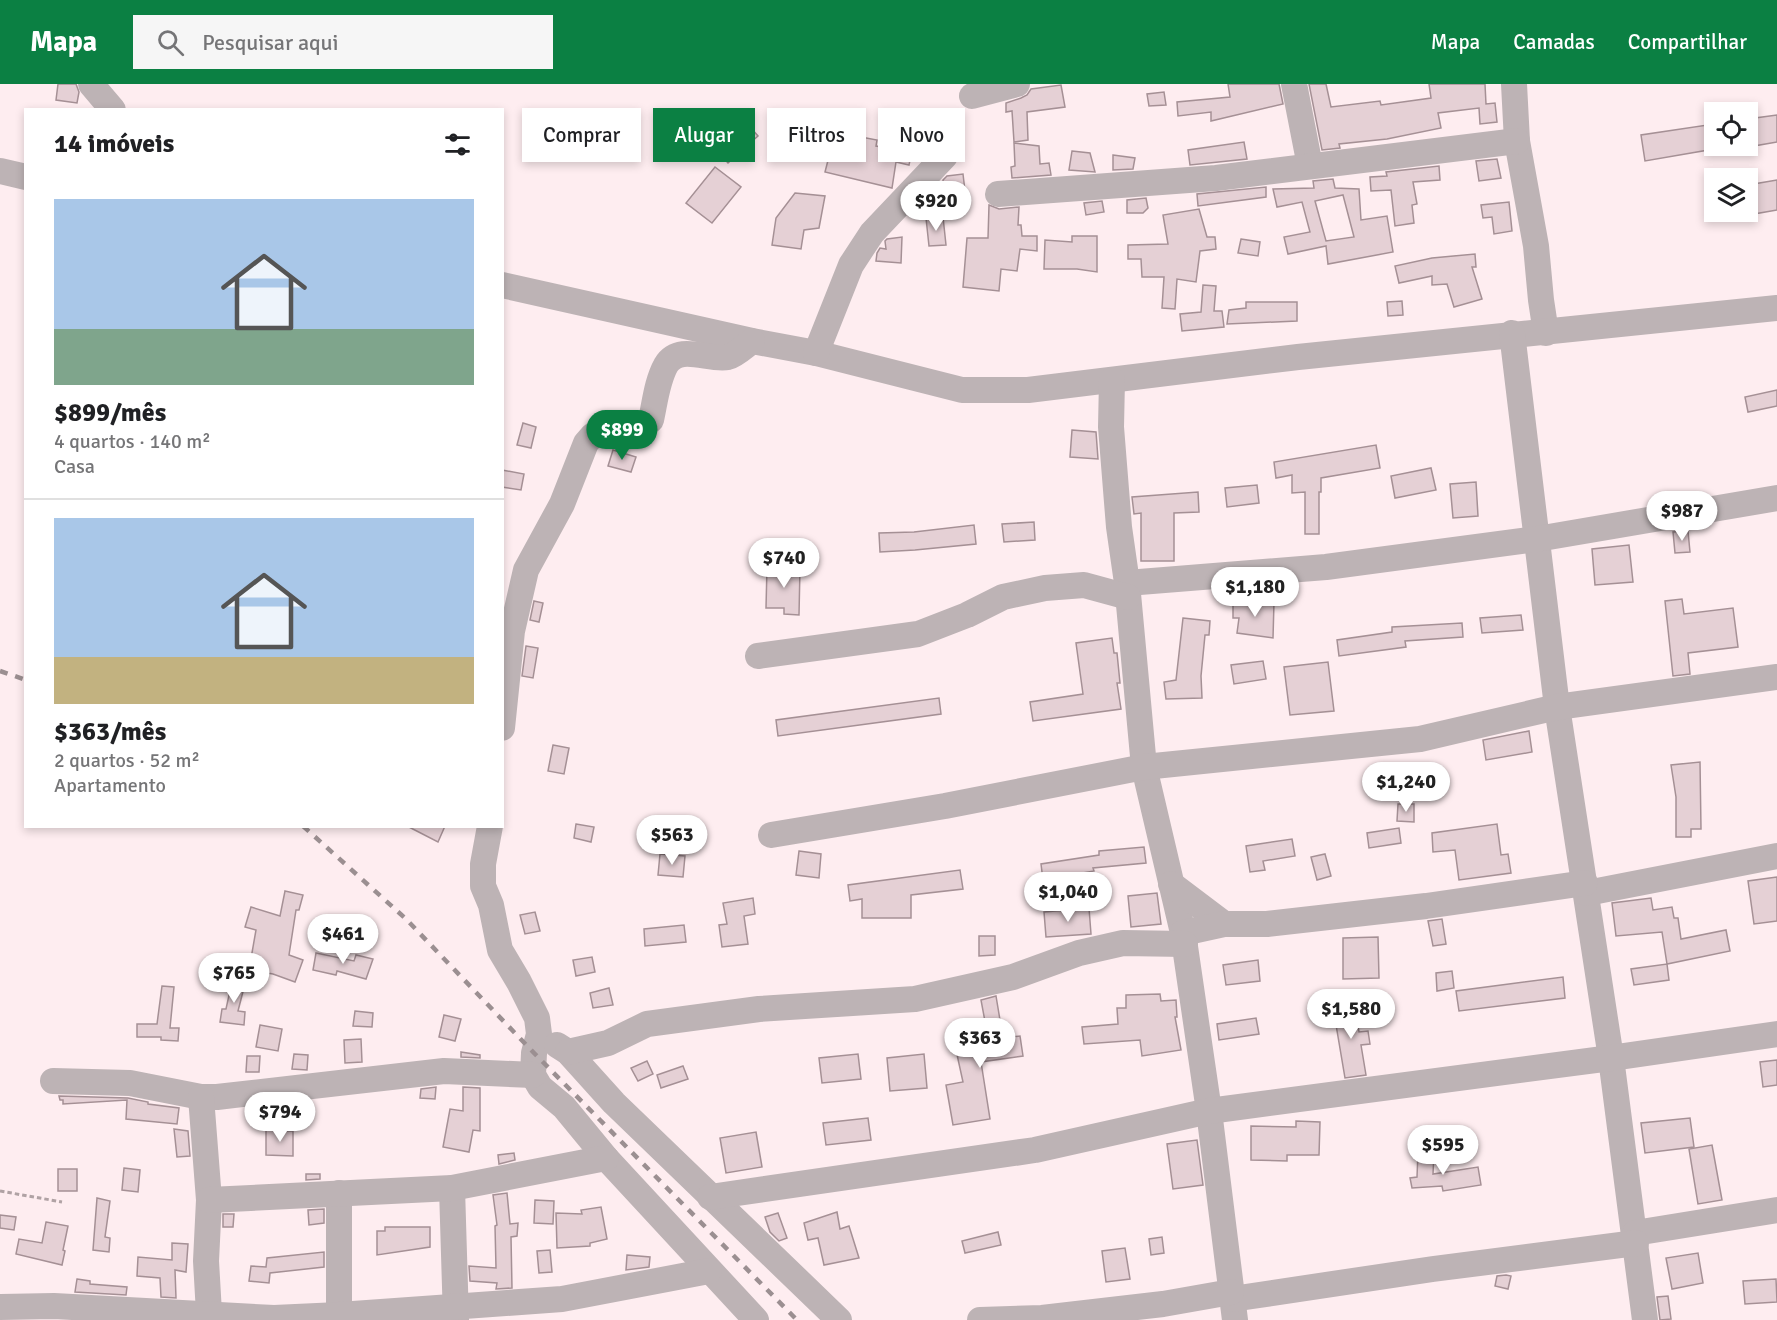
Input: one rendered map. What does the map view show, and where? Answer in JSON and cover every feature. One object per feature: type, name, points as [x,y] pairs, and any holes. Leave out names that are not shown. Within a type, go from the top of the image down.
[{"type":"street","points":[[91,84],[111,108]]},
{"type":"street","points":[[972,96],[1017,84]]},
{"type":"street","points":[[1294,84],[1310,166]]},
{"type":"street","points":[[1514,84],[1517,141],[1536,246],[1545,333]]},
{"type":"street","points":[[998,194],[1142,184],[1517,141]]},
{"type":"street","points":[[816,353],[851,265],[872,233],[939,162]]},
{"type":"street","points":[[0,171],[24,177]]},
{"type":"street","points":[[504,285],[752,341],[816,353],[962,390],[1028,390],[1512,333],[1545,333],[1777,308]]},
{"type":"street","points":[[1512,333],[1557,707],[1611,1058],[1645,1320]]},
{"type":"street","points":[[504,709],[517,599],[526,570],[562,504],[586,443],[593,435],[642,427],[651,420],[661,376],[667,362],[675,356],[707,354],[720,357],[731,356],[752,341]]},
{"type":"street","points":[[1112,380],[1111,427],[1119,527],[1128,590],[1144,767],[1184,938],[1209,1111],[1233,1304]]},
{"type":"street","points":[[758,656],[918,634],[967,615],[1003,597],[1045,588],[1084,585],[1128,590],[1326,567],[1537,539],[1777,498]]},
{"type":"street","points":[[771,835],[945,806],[1144,767],[1420,739],[1557,707],[1777,677]]},
{"type":"street","points":[[490,828],[483,864],[483,885],[491,905],[500,950],[537,1018],[539,1034],[534,1053],[533,1075],[540,1086],[564,1107],[606,1158],[756,1320]]},
{"type":"street","points":[[568,1052],[608,1043],[647,1024],[759,1009],[915,999],[1013,977],[1079,953],[1123,943],[1184,938],[1224,924],[1266,924],[1586,888],[1777,856]]},
{"type":"street","points":[[1171,884],[1224,924]]},
{"type":"street","points":[[539,1034],[568,1052],[614,1103],[838,1320]]},
{"type":"street","points":[[710,1197],[1035,1150],[1209,1111],[1777,1034]]},
{"type":"street","points":[[53,1081],[130,1083],[201,1097],[217,1097],[444,1071],[533,1075]]},
{"type":"street","points":[[201,1097],[209,1200],[206,1261],[209,1313]]},
{"type":"street","points":[[209,1200],[452,1188],[606,1158]]},
{"type":"street","points":[[452,1188],[456,1314]]},
{"type":"street","points":[[339,1193],[339,1318]]},
{"type":"street","points":[[980,1320],[1042,1318],[1163,1304],[1233,1304],[1635,1238],[1777,1210]]},
{"type":"street","points":[[0,1307],[54,1306],[274,1318],[456,1314],[562,1299],[709,1271]]},
{"type":"path","points":[[0,1191],[62,1202]]},
{"type":"building","points":[[58,84],[76,84],[79,92],[77,103],[56,100]]},
{"type":"building","points":[[1228,84],[1279,84],[1283,104],[1211,121],[1211,112],[1178,116],[1177,102],[1230,97]]},
{"type":"building","points":[[1309,84],[1326,84],[1331,107],[1380,101],[1381,105],[1431,98],[1429,84],[1485,84],[1486,104],[1495,103],[1497,122],[1480,124],[1479,108],[1438,113],[1441,128],[1387,139],[1339,144],[1340,148],[1322,150]]},
{"type":"building","points":[[1061,85],[1065,107],[1027,112],[1028,140],[1014,142],[1012,111],[1006,112],[1006,103],[1027,95],[1031,89]]},
{"type":"building","points":[[1164,92],[1166,105],[1149,106],[1147,94]]},
{"type":"building","points":[[1777,115],[1777,142],[1758,145],[1758,118]]},
{"type":"building","points":[[1704,126],[1704,151],[1645,161],[1641,135]]},
{"type":"building","points":[[866,138],[877,140],[878,162],[896,162],[892,188],[825,172],[828,162],[866,162]]},
{"type":"building","points":[[1244,142],[1247,159],[1190,165],[1188,150]]},
{"type":"building","points":[[1014,143],[1039,146],[1040,164],[1049,163],[1051,175],[1012,178],[1011,167],[1015,166]]},
{"type":"building","points":[[1072,151],[1090,153],[1095,172],[1069,170]]},
{"type":"building","points":[[1113,155],[1135,158],[1133,169],[1113,170]]},
{"type":"building","points":[[1497,159],[1501,178],[1479,181],[1476,161]]},
{"type":"building","points":[[1439,166],[1440,180],[1413,182],[1417,204],[1412,205],[1414,223],[1395,226],[1391,190],[1371,191],[1370,177],[1387,176],[1386,172]]},
{"type":"building","points":[[715,167],[741,187],[712,223],[686,203]]},
{"type":"building","points":[[963,174],[965,191],[944,194],[943,180],[947,176]]},
{"type":"building","points":[[1333,179],[1335,188],[1359,189],[1361,220],[1387,216],[1393,252],[1328,264],[1326,246],[1288,254],[1284,237],[1310,232],[1302,202],[1277,207],[1273,189],[1314,188],[1313,181]],"holes":[[[1343,195],[1354,237],[1326,241],[1315,201]]]},
{"type":"building","points":[[1777,180],[1777,210],[1758,213],[1758,183]]},
{"type":"building","points":[[1266,187],[1266,197],[1198,206],[1197,194]]},
{"type":"building","points":[[795,193],[825,196],[819,228],[804,230],[801,249],[772,245],[776,218]]},
{"type":"building","points":[[1146,198],[1148,208],[1143,213],[1127,213],[1127,200]]},
{"type":"building","points":[[1102,201],[1104,212],[1086,215],[1084,203]]},
{"type":"building","points":[[1509,202],[1512,231],[1494,234],[1492,217],[1483,218],[1481,205]]},
{"type":"building","points":[[989,205],[999,209],[1019,207],[1018,225],[1021,225],[1022,236],[1037,236],[1037,251],[1020,249],[1017,271],[1001,269],[999,291],[963,287],[967,238],[988,238]]},
{"type":"building","points":[[1199,209],[1207,237],[1215,237],[1216,249],[1200,251],[1196,282],[1177,279],[1175,309],[1162,308],[1164,277],[1142,277],[1141,259],[1128,259],[1128,245],[1168,244],[1163,215]]},
{"type":"building","points":[[943,217],[946,245],[929,246],[926,218]]},
{"type":"building","points":[[1072,236],[1097,236],[1097,272],[1077,269],[1044,269],[1045,240],[1072,242]]},
{"type":"building","points":[[902,237],[901,263],[876,261],[880,248],[886,249],[887,239]]},
{"type":"building","points":[[1241,239],[1260,242],[1258,256],[1238,253]]},
{"type":"building","points":[[1475,254],[1476,267],[1472,267],[1482,299],[1454,307],[1447,284],[1432,285],[1432,276],[1399,283],[1395,266],[1432,258]]},
{"type":"building","points":[[1203,285],[1216,286],[1214,311],[1222,311],[1224,327],[1182,331],[1180,314],[1201,312]]},
{"type":"building","points":[[1402,301],[1403,315],[1388,316],[1387,302]]},
{"type":"building","points":[[1246,302],[1297,302],[1297,321],[1227,324],[1229,310],[1246,308]]},
{"type":"building","points":[[1777,390],[1777,406],[1748,412],[1745,397]]},
{"type":"building","points":[[523,423],[536,427],[531,448],[517,445]]},
{"type":"building","points":[[1072,430],[1096,432],[1098,459],[1070,457]]},
{"type":"building","points":[[1376,445],[1380,468],[1321,478],[1319,534],[1305,534],[1305,492],[1292,493],[1292,475],[1276,478],[1274,462]]},
{"type":"building","points":[[613,450],[636,457],[631,472],[608,466]]},
{"type":"building","points":[[1431,468],[1436,490],[1395,498],[1391,476]]},
{"type":"building","points":[[504,470],[524,474],[521,490],[504,487]]},
{"type":"building","points":[[1476,482],[1478,516],[1453,518],[1450,484]]},
{"type":"building","points":[[1257,485],[1259,503],[1227,507],[1225,488]]},
{"type":"building","points":[[1198,492],[1199,512],[1174,513],[1174,561],[1141,561],[1141,513],[1134,514],[1132,497]]},
{"type":"building","points":[[1034,522],[1035,540],[1004,542],[1002,524]]},
{"type":"building","points":[[974,525],[976,544],[880,552],[879,533],[914,532]]},
{"type":"building","points":[[1688,531],[1690,552],[1675,553],[1673,532]]},
{"type":"building","points":[[1629,545],[1633,582],[1595,585],[1592,549]]},
{"type":"building","points":[[767,567],[800,568],[799,615],[784,614],[784,608],[766,608]]},
{"type":"building","points":[[1682,599],[1684,614],[1733,608],[1738,647],[1688,653],[1690,674],[1673,676],[1665,601]]},
{"type":"building","points":[[534,601],[543,603],[539,622],[530,620]]},
{"type":"building","points":[[1233,601],[1274,602],[1273,638],[1237,633],[1239,618],[1233,618]]},
{"type":"building","points":[[1521,615],[1523,630],[1482,633],[1480,618]]},
{"type":"building","points":[[1183,618],[1210,621],[1209,635],[1205,635],[1201,676],[1202,698],[1166,699],[1164,682],[1176,680]]},
{"type":"building","points":[[1462,623],[1463,637],[1405,641],[1406,647],[1339,656],[1337,640],[1392,632],[1392,627]]},
{"type":"building","points":[[1112,638],[1114,653],[1117,653],[1120,683],[1117,683],[1121,709],[1033,721],[1030,702],[1083,694],[1076,643]]},
{"type":"building","points":[[526,646],[538,648],[533,678],[522,676]]},
{"type":"building","points":[[1263,661],[1266,679],[1234,684],[1231,665]]},
{"type":"building","points":[[1328,662],[1334,711],[1290,715],[1284,667]]},
{"type":"building","points":[[939,698],[941,714],[778,736],[776,720]]},
{"type":"building","points":[[1529,731],[1532,752],[1486,760],[1483,740]]},
{"type":"building","points":[[553,745],[569,748],[564,774],[548,771]]},
{"type":"building","points":[[1700,762],[1701,829],[1691,829],[1691,837],[1676,837],[1676,797],[1671,765]]},
{"type":"building","points":[[1398,804],[1414,804],[1414,822],[1397,821]]},
{"type":"building","points":[[576,824],[594,827],[591,842],[574,838]]},
{"type":"building","points":[[1497,824],[1501,855],[1508,854],[1511,873],[1459,880],[1455,850],[1433,852],[1432,833]]},
{"type":"building","points":[[411,828],[444,828],[438,842]]},
{"type":"building","points":[[1399,828],[1401,843],[1369,848],[1367,833]]},
{"type":"building","points":[[1292,839],[1295,856],[1263,861],[1265,870],[1250,872],[1246,846]]},
{"type":"building","points":[[1144,847],[1146,863],[1093,868],[1094,871],[1043,880],[1041,864],[1099,855],[1099,851]]},
{"type":"building","points":[[799,851],[821,854],[819,878],[796,875]]},
{"type":"building","points":[[660,854],[685,856],[683,877],[658,875]]},
{"type":"building","points":[[1325,854],[1331,876],[1317,880],[1311,857]]},
{"type":"building","points":[[960,870],[963,889],[911,895],[911,918],[862,918],[862,899],[850,901],[848,885]]},
{"type":"building","points":[[1777,877],[1777,921],[1754,924],[1748,881]]},
{"type":"building","points":[[285,891],[303,895],[299,910],[296,910],[289,955],[303,960],[295,982],[273,974],[249,970],[256,930],[245,927],[251,907],[280,916]]},
{"type":"building","points":[[1157,893],[1161,924],[1131,927],[1128,896]]},
{"type":"building","points":[[753,898],[755,914],[744,916],[748,944],[722,947],[719,925],[727,924],[723,903]]},
{"type":"building","points":[[1651,898],[1653,910],[1672,907],[1674,918],[1678,918],[1681,939],[1726,930],[1730,951],[1667,964],[1662,932],[1616,936],[1612,903]]},
{"type":"building","points":[[1089,908],[1091,934],[1046,937],[1044,912]]},
{"type":"building","points":[[535,912],[540,931],[525,934],[520,915]]},
{"type":"building","points":[[1442,919],[1446,944],[1433,946],[1428,921]]},
{"type":"building","points":[[684,925],[686,942],[645,946],[644,929]]},
{"type":"building","points":[[979,936],[995,936],[995,955],[979,956]]},
{"type":"building","points":[[1378,937],[1379,978],[1343,979],[1343,938]]},
{"type":"building","points":[[316,953],[354,961],[356,955],[373,959],[366,979],[337,971],[336,975],[313,970]]},
{"type":"building","points":[[592,957],[595,972],[576,976],[573,960]]},
{"type":"building","points":[[1258,960],[1260,981],[1226,985],[1223,965]]},
{"type":"building","points":[[1667,964],[1669,980],[1634,985],[1631,969]]},
{"type":"building","points":[[1452,971],[1454,988],[1437,991],[1436,973]]},
{"type":"building","points":[[233,977],[246,980],[238,1011],[245,1012],[244,1025],[220,1022],[222,1009],[226,1009]]},
{"type":"building","points":[[1563,977],[1565,998],[1459,1011],[1456,991]]},
{"type":"building","points":[[162,986],[174,987],[170,1028],[179,1028],[178,1041],[161,1040],[161,1037],[137,1037],[137,1024],[157,1024]]},
{"type":"building","points":[[609,988],[613,1005],[593,1008],[590,993]]},
{"type":"building","points":[[1160,994],[1161,1001],[1176,1000],[1177,1017],[1175,1017],[1181,1050],[1142,1056],[1140,1040],[1084,1044],[1082,1027],[1118,1024],[1117,1008],[1126,1008],[1126,995]]},
{"type":"building","points":[[996,996],[1003,1038],[1020,1036],[1023,1056],[981,1062],[990,1119],[953,1125],[946,1085],[963,1082],[956,1050],[989,1043],[981,1000]]},
{"type":"building","points":[[1354,1003],[1359,1032],[1368,1031],[1370,1044],[1361,1045],[1366,1075],[1345,1078],[1333,1007]]},
{"type":"building","points":[[355,1011],[373,1013],[372,1027],[353,1026]]},
{"type":"building","points":[[444,1015],[461,1019],[455,1041],[439,1037]]},
{"type":"building","points":[[1256,1018],[1259,1034],[1219,1040],[1217,1024]]},
{"type":"building","points":[[260,1025],[282,1029],[278,1051],[256,1047]]},
{"type":"building","points":[[361,1039],[362,1062],[345,1063],[344,1040]]},
{"type":"building","points":[[461,1052],[480,1055],[480,1058],[461,1057]]},
{"type":"building","points":[[294,1054],[308,1055],[307,1070],[292,1069]]},
{"type":"building","points":[[858,1054],[861,1079],[822,1083],[819,1058]]},
{"type":"building","points":[[924,1054],[927,1088],[890,1091],[887,1058]]},
{"type":"building","points":[[247,1056],[260,1056],[259,1072],[246,1072]]},
{"type":"building","points":[[1777,1060],[1777,1085],[1763,1087],[1760,1062]]},
{"type":"building","points":[[647,1061],[653,1074],[638,1081],[631,1068]]},
{"type":"building","points":[[683,1066],[688,1079],[661,1088],[657,1075]]},
{"type":"building","points":[[436,1087],[435,1099],[420,1098],[421,1089]]},
{"type":"building","points":[[463,1087],[480,1088],[480,1131],[473,1130],[469,1152],[443,1147],[450,1109],[463,1111]]},
{"type":"building","points":[[59,1096],[128,1098],[148,1102],[148,1104],[179,1108],[177,1124],[126,1119],[127,1100],[63,1104]]},
{"type":"building","points":[[868,1118],[871,1140],[826,1145],[823,1123]]},
{"type":"building","points":[[1690,1118],[1694,1147],[1645,1153],[1641,1123]]},
{"type":"building","points":[[1296,1121],[1320,1122],[1319,1155],[1287,1155],[1287,1161],[1251,1160],[1251,1126],[1296,1127]]},
{"type":"building","points":[[174,1129],[188,1131],[190,1156],[177,1157]]},
{"type":"building","points":[[266,1130],[293,1131],[293,1156],[266,1155]]},
{"type":"building","points":[[756,1132],[762,1167],[726,1173],[720,1138]]},
{"type":"building","points":[[1197,1140],[1203,1185],[1173,1189],[1167,1144]]},
{"type":"building","points":[[1712,1145],[1722,1200],[1698,1204],[1689,1149]]},
{"type":"building","points":[[1418,1152],[1434,1153],[1433,1174],[1478,1167],[1481,1185],[1443,1191],[1442,1186],[1412,1188],[1410,1178],[1417,1177]]},
{"type":"building","points":[[514,1153],[515,1160],[499,1164],[498,1155]]},
{"type":"building","points":[[124,1168],[140,1170],[138,1192],[122,1190]]},
{"type":"building","points":[[58,1169],[77,1169],[77,1191],[58,1191]]},
{"type":"building","points":[[306,1174],[320,1174],[320,1179],[306,1180]]},
{"type":"building","points":[[507,1193],[510,1224],[518,1223],[517,1236],[511,1237],[512,1288],[496,1289],[497,1283],[470,1281],[469,1266],[496,1268],[495,1226],[497,1225],[493,1195]]},
{"type":"building","points":[[97,1198],[110,1201],[105,1237],[110,1238],[109,1252],[93,1250]]},
{"type":"building","points":[[535,1200],[554,1201],[553,1224],[534,1223]]},
{"type":"building","points":[[601,1207],[607,1239],[590,1243],[590,1246],[557,1248],[556,1213],[582,1214],[581,1210]]},
{"type":"building","points":[[324,1209],[324,1223],[309,1225],[308,1210]]},
{"type":"building","points":[[837,1212],[840,1229],[849,1226],[859,1258],[824,1265],[818,1238],[808,1240],[804,1223]]},
{"type":"building","points":[[778,1213],[787,1238],[779,1241],[770,1232],[765,1217]]},
{"type":"building","points":[[223,1214],[234,1214],[233,1227],[223,1227]]},
{"type":"building","points":[[0,1215],[16,1217],[14,1230],[0,1228]]},
{"type":"building","points":[[46,1222],[68,1226],[62,1265],[16,1254],[19,1239],[42,1243]]},
{"type":"building","points":[[385,1227],[430,1227],[430,1247],[377,1255],[377,1231],[385,1231]]},
{"type":"building","points":[[998,1232],[1001,1245],[965,1253],[962,1241]]},
{"type":"building","points":[[1162,1237],[1164,1253],[1151,1255],[1149,1239]]},
{"type":"building","points":[[172,1243],[188,1244],[186,1272],[175,1270],[176,1298],[161,1297],[160,1278],[137,1276],[138,1257],[172,1260]]},
{"type":"building","points":[[1125,1248],[1130,1279],[1106,1282],[1102,1251]]},
{"type":"building","points":[[550,1250],[552,1272],[539,1273],[537,1251]]},
{"type":"building","points":[[324,1252],[324,1267],[270,1273],[269,1283],[249,1281],[251,1266],[266,1267],[267,1258]]},
{"type":"building","points":[[1698,1253],[1703,1283],[1672,1289],[1666,1258]]},
{"type":"building","points":[[627,1255],[650,1257],[649,1267],[626,1270]]},
{"type":"building","points":[[1497,1276],[1511,1276],[1508,1289],[1495,1286]]},
{"type":"building","points":[[77,1279],[90,1281],[90,1284],[127,1287],[126,1295],[75,1292]]},
{"type":"building","points":[[1776,1279],[1777,1302],[1745,1304],[1743,1281]]},
{"type":"building","points":[[1668,1296],[1671,1319],[1660,1320],[1657,1297]]},
{"type":"railway","points":[[0,671],[24,679]]},
{"type":"railway","points":[[305,828],[406,919],[534,1053],[797,1320]]}]
